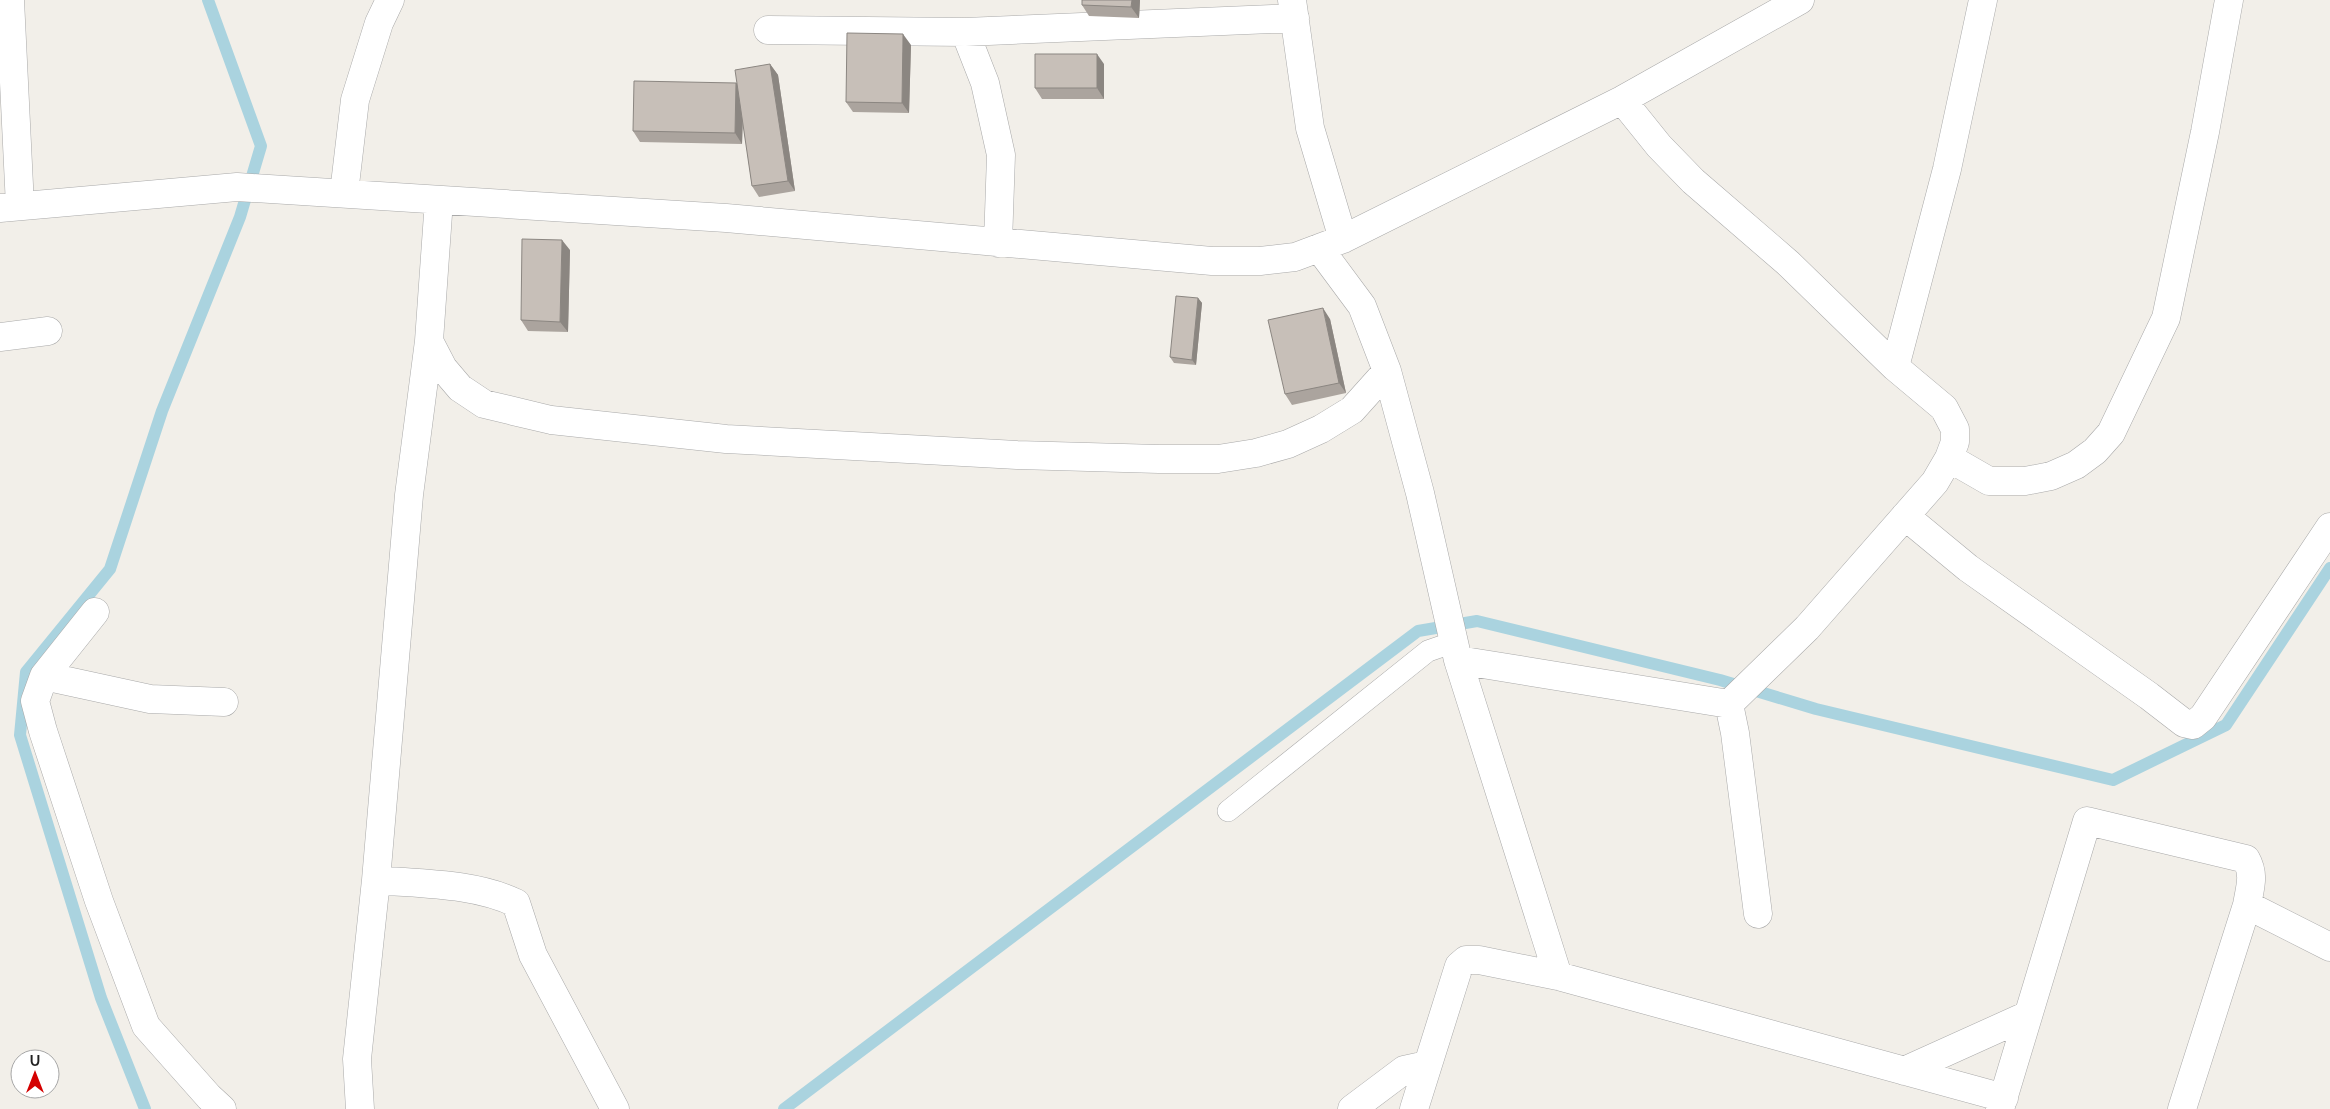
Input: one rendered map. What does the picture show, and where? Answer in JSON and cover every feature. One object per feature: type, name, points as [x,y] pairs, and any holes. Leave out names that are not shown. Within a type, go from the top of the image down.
[{"type":"street","points":[[10,0],[10,207],[237,187],[726,218],[998,244],[1212,261],[1260,261],[1295,257],[1331,244],[1622,100],[1800,0]]},
{"type":"street","points":[[344,193],[355,100],[379,23],[390,0]]},
{"type":"street","points":[[1895,367],[1947,169],[1982,0]]},
{"type":"street","points":[[1949,458],[1989,481],[2025,481],[2051,476],[2076,465],[2095,451],[2111,434],[2166,318],[2205,132],[2229,0]]},
{"type":"street","points":[[768,30],[965,32],[1294,9],[1310,128],[1331,244],[1362,306],[1387,371],[1420,493],[1452,637],[1558,976]]},
{"type":"street","points":[[965,32],[985,83],[1001,155],[998,244]]},
{"type":"street","points":[[1622,100],[1659,146],[1694,181],[1788,263],[1895,367],[1944,408],[1951,418],[1955,429],[1955,442],[1949,458],[1935,482],[1807,628],[1730,702]]},
{"type":"street","points":[[360,1109],[357,1059],[376,880],[409,495],[429,341],[439,200]]},
{"type":"street","points":[[0,337],[48,331]]},
{"type":"street","points":[[429,341],[443,368],[460,388],[484,404],[551,420],[726,439],[1016,455],[1218,459],[1256,453],[1288,444],[1321,430],[1352,410],[1387,371]]},
{"type":"street","points":[[1905,516],[1968,568],[2149,696],[2184,723],[2193,725],[2203,717],[2330,527]]},
{"type":"street","points":[[95,612],[44,676],[35,701],[43,731],[99,901],[146,1026],[222,1109]]},
{"type":"street","points":[[1452,637],[1730,702]]},
{"type":"street","points":[[44,676],[150,699],[224,702]]},
{"type":"street","points":[[1730,702],[1758,914]]},
{"type":"street","points":[[1414,1109],[1460,966],[1466,960],[1479,960],[1558,976],[1904,1071],[2002,1104],[2087,821],[2246,859],[2252,870],[2247,905],[2182,1109]]},
{"type":"street","points":[[376,880],[458,888],[496,896],[516,903],[533,955],[615,1109]]},
{"type":"street","points":[[2247,905],[2330,947]]},
{"type":"street","points":[[1904,1071],[2028,1015]]},
{"type":"street","points":[[1352,1109],[1404,1070],[1427,1065]]},
{"type":"lane","points":[[1228,811],[1428,651],[1452,637]]},
{"type":"building","points":[[1082,0],[1132,0],[1131,7],[1082,5]]},
{"type":"building","points":[[847,33],[903,34],[902,103],[846,102]]},
{"type":"building","points":[[1035,54],[1097,54],[1097,88],[1035,88]]},
{"type":"building","points":[[770,64],[788,181],[752,186],[735,70]]},
{"type":"building","points":[[634,81],[736,83],[735,133],[633,131]]},
{"type":"building","points":[[522,239],[562,240],[560,322],[521,320]]},
{"type":"building","points":[[1176,296],[1198,298],[1192,360],[1170,357]]},
{"type":"building","points":[[1323,308],[1339,383],[1285,394],[1268,320]]},
{"type":"waterway","points":[[145,1109],[101,998],[20,735],[26,672],[110,569],[162,411],[240,217],[261,146],[208,0]]},
{"type":"waterway","points":[[784,1109],[1418,631],[1477,621],[1720,680],[1816,709],[2113,780],[2226,725],[2330,568]]}]
